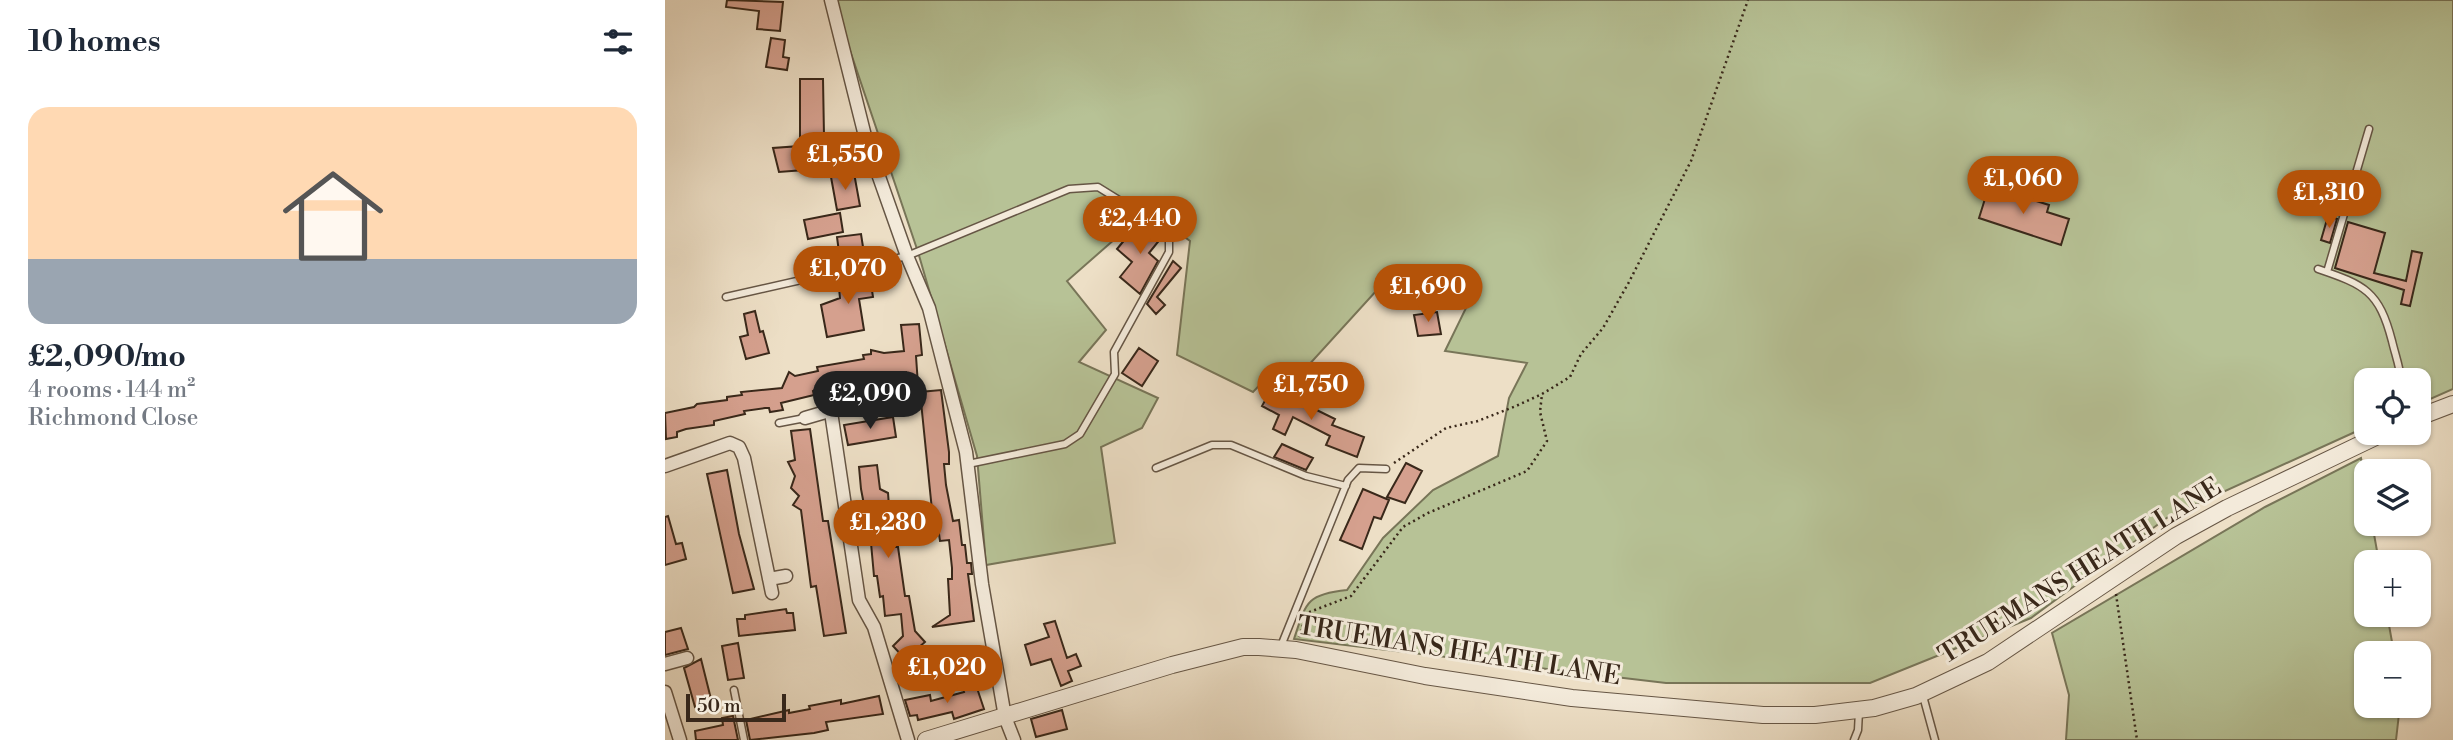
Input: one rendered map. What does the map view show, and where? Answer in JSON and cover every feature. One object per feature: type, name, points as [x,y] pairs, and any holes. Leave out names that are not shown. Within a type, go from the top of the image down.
[{"type":"street","points":[[831,0],[866,140],[907,256],[929,307],[968,464],[982,584],[1005,717],[1014,740]]},
{"type":"street","points":[[806,418],[860,402]]},
{"type":"street","points":[[2431,412],[2453,404]]},
{"type":"street","points":[[831,412],[859,600],[874,627],[908,740]]},
{"type":"street","points":[[665,466],[730,443],[739,447],[744,458],[772,593]]},
{"type":"street","name":"TRUEMANS HEATH LANE","points":[[926,740],[1184,662],[1243,648],[1280,648],[1425,676],[1572,698],[1763,715],[1815,715],[1859,709],[1922,694],[1988,662],[2112,578],[2227,508],[2359,445]]},
{"type":"street","points":[[769,579],[786,576]]},
{"type":"street","points":[[665,664],[687,658]]},
{"type":"street","points":[[665,692],[680,740]]},
{"type":"lane","points":[[2327,272],[2369,129]]},
{"type":"lane","points":[[726,297],[907,256],[1069,189],[1098,187],[1169,231],[1169,252],[1114,352],[1115,374],[1080,434],[1065,444],[968,464]]},
{"type":"lane","points":[[2318,269],[2354,281],[2364,288],[2384,311],[2398,368]]},
{"type":"lane","points":[[779,423],[806,418]]},
{"type":"lane","points":[[1156,468],[1212,445],[1231,445],[1306,476],[1346,485]]},
{"type":"lane","points":[[1280,648],[1346,485],[1359,468],[1386,469]]},
{"type":"lane","points":[[734,690],[744,740]]},
{"type":"lane","points":[[1922,694],[1935,740]]},
{"type":"lane","points":[[1854,740],[1858,730],[1859,709]]},
{"type":"path","points":[[1386,469],[1413,448],[1446,428],[1478,421],[1542,394],[1570,377],[1581,354],[1603,328],[1629,282],[1691,161],[1748,0]]},
{"type":"path","points":[[1298,642],[1307,612],[1351,596],[1403,527],[1440,507],[1527,471],[1547,441],[1540,410],[1542,394]]},
{"type":"path","points":[[2112,578],[2119,608],[2137,740]]},
{"type":"green space","points":[[833,0],[2453,0],[2453,389],[2431,399],[2431,368],[2354,368],[2354,432],[2168,517],[2031,618],[1870,683],[1666,683],[1294,639],[1305,609],[1310,603],[1323,594],[1347,590],[1383,538],[1433,490],[1498,456],[1509,398],[1527,363],[1445,351],[1467,306],[1397,268],[1306,368],[1276,368],[1253,392],[1177,355],[1190,241],[1148,210],[1067,281],[1106,330],[1079,362],[1158,398],[1142,428],[1101,447],[1115,543],[986,565],[977,456],[918,252]]},
{"type":"green space","points":[[2354,462],[2354,536],[2374,536],[2377,550],[2354,550],[2354,627],[2389,627],[2392,641],[2354,641],[2354,718],[2399,718],[2396,740],[2066,740],[2069,695],[2052,633],[2265,507]]},
{"type":"building","points":[[727,0],[783,2],[780,31],[757,29],[759,11],[726,7]]},
{"type":"building","points":[[771,38],[785,40],[783,57],[789,58],[787,70],[766,67]]},
{"type":"building","points":[[800,79],[823,79],[824,136],[813,137],[815,160],[804,161],[804,170],[779,172],[773,148],[800,146]]},
{"type":"building","points":[[854,173],[860,206],[837,210],[831,177]]},
{"type":"building","points":[[1989,186],[2049,205],[2047,212],[2069,219],[2061,245],[1979,218]]},
{"type":"building","points":[[840,213],[843,232],[808,239],[804,220]]},
{"type":"building","points":[[2328,216],[2337,219],[2330,243],[2321,240]]},
{"type":"building","points":[[1141,220],[1162,237],[1149,253],[1158,261],[1140,294],[1120,277],[1132,262],[1117,249]]},
{"type":"building","points":[[2348,222],[2385,233],[2374,273],[2406,281],[2412,251],[2422,253],[2410,306],[2401,304],[2404,290],[2335,268]]},
{"type":"building","points":[[861,234],[865,260],[846,264],[845,259],[840,260],[837,237]]},
{"type":"building","points":[[1173,261],[1181,268],[1157,297],[1165,305],[1156,314],[1147,304]]},
{"type":"building","points":[[869,271],[873,297],[859,299],[864,330],[827,337],[821,305],[840,298],[839,288],[848,286],[847,275]]},
{"type":"building","points":[[755,311],[769,353],[746,359],[740,337],[748,335],[744,314]]},
{"type":"building","points":[[1437,312],[1441,334],[1418,336],[1414,315]]},
{"type":"building","points":[[919,324],[922,355],[916,356],[918,385],[907,386],[906,372],[862,377],[863,380],[818,388],[813,391],[814,395],[781,403],[783,410],[770,412],[769,408],[765,408],[744,411],[745,414],[714,421],[714,425],[686,429],[677,432],[677,437],[666,439],[665,413],[697,404],[727,400],[727,397],[742,395],[741,392],[782,388],[789,372],[795,376],[818,371],[817,367],[864,359],[863,355],[871,354],[871,350],[884,353],[904,351],[901,325]]},
{"type":"building","points":[[1139,348],[1158,361],[1142,386],[1122,373]]},
{"type":"building","points":[[1272,388],[1335,419],[1332,425],[1364,437],[1357,457],[1326,445],[1330,436],[1293,417],[1285,435],[1273,429],[1279,415],[1262,406]]},
{"type":"building","points":[[941,390],[949,452],[949,464],[944,464],[946,485],[953,521],[959,520],[967,563],[971,563],[972,574],[968,574],[974,621],[932,627],[950,615],[948,579],[952,579],[952,568],[949,540],[940,541],[937,520],[933,520],[920,392]]},
{"type":"building","points":[[893,417],[896,437],[848,445],[844,425]]},
{"type":"building","points":[[810,429],[823,521],[828,521],[846,633],[824,636],[816,586],[811,587],[801,510],[793,505],[799,496],[791,488],[795,476],[788,462],[795,460],[791,431]]},
{"type":"building","points":[[1282,444],[1313,458],[1306,470],[1274,457]]},
{"type":"building","points":[[1406,463],[1422,471],[1405,503],[1387,497]]},
{"type":"building","points":[[877,465],[880,489],[888,493],[892,547],[898,547],[905,596],[909,596],[915,631],[925,642],[905,659],[893,646],[903,636],[901,614],[885,616],[883,596],[880,597],[877,576],[874,576],[868,510],[865,510],[861,489],[859,467]]},
{"type":"building","points":[[727,470],[739,534],[754,589],[733,593],[707,474]]},
{"type":"building","points":[[1363,489],[1389,500],[1381,519],[1374,517],[1362,549],[1340,540]]},
{"type":"building","points":[[668,516],[676,544],[682,543],[686,559],[665,565],[665,517]]},
{"type":"building","points":[[786,609],[787,613],[793,613],[795,630],[739,636],[737,619],[745,619],[745,615]]},
{"type":"building","points":[[1055,621],[1067,658],[1076,654],[1081,666],[1068,671],[1072,681],[1061,686],[1051,659],[1031,665],[1025,645],[1049,637],[1044,624]]},
{"type":"building","points":[[681,628],[688,649],[665,655],[665,632]]},
{"type":"building","points":[[738,643],[744,678],[728,680],[722,646]]},
{"type":"building","points":[[701,659],[712,703],[695,707],[684,668]]},
{"type":"building","points":[[976,685],[984,709],[954,719],[952,712],[918,720],[917,715],[910,716],[905,700],[930,695],[931,701],[964,692],[963,689]]},
{"type":"building","points":[[879,696],[883,714],[826,722],[828,730],[814,733],[750,740],[746,720],[789,710],[789,713],[810,709],[809,706],[841,700],[841,704]]},
{"type":"building","points":[[1062,710],[1067,729],[1036,737],[1031,719]]},
{"type":"building","points":[[733,716],[738,740],[696,740],[695,731],[723,725],[722,718]]}]
